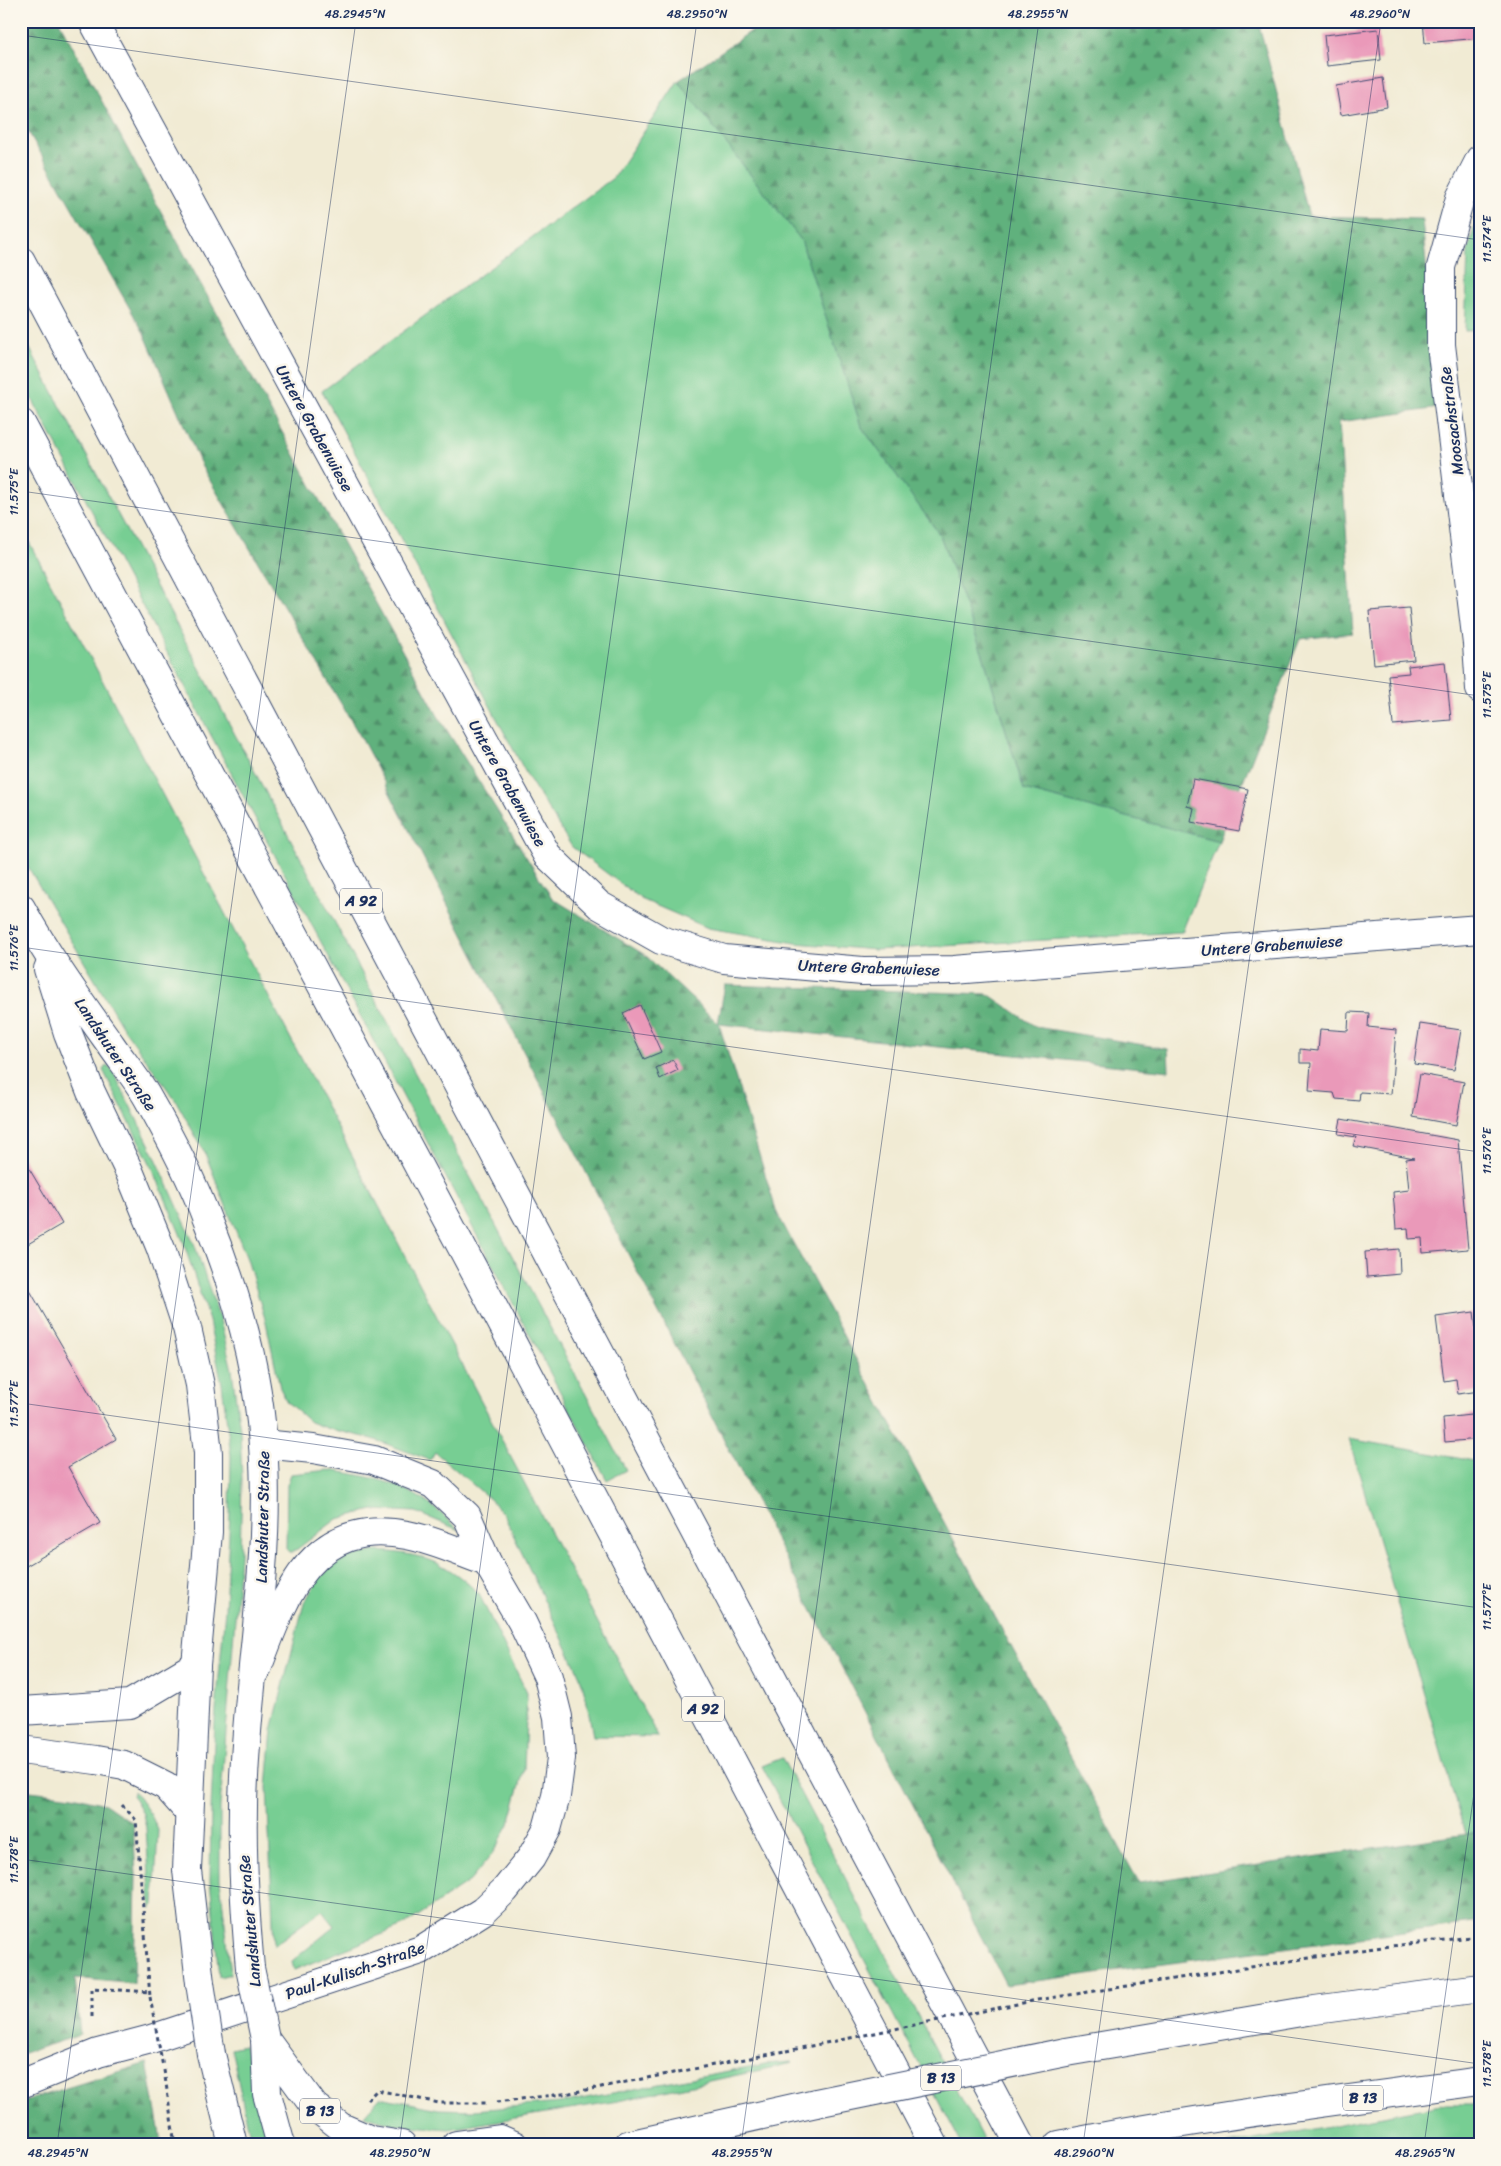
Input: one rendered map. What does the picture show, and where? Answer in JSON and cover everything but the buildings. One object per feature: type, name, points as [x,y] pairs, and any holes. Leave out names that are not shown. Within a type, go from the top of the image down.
[{"type":"main road","name":"Untere Grabenwiese","points":[[93,21],[548,855],[599,905],[661,940],[724,959],[863,971],[954,970],[1480,929]]},
{"type":"main road","name":"Moosachstraße","points":[[1480,159],[1460,198],[1441,267],[1441,277],[1442,345],[1477,644],[1480,689]]},
{"type":"main road","name":"A 92","points":[[21,261],[1020,2145]]},
{"type":"main road","name":"A 92","points":[[21,423],[474,1272],[934,2145]]},
{"type":"main road","name":"Landshuter Straße","points":[[21,908],[39,942],[146,1094],[208,1220],[232,1288],[251,1359],[263,1444],[265,1510],[245,1760],[242,1831],[250,1968],[265,2039],[268,2094],[281,2145]]},
{"type":"main road","name":"Landshuter Straße","points":[[39,942],[68,1033],[91,1092],[128,1171],[161,1249],[187,1328],[200,1385],[208,1453],[208,1532],[196,1665],[187,1870],[200,1983],[211,2054],[233,2145]]},
{"type":"main road","name":"Paul-Kulisch-Straße","points":[[21,2084],[98,2053],[151,2039],[421,1950],[483,1911],[505,1890],[531,1858],[547,1829],[556,1796],[561,1758],[558,1717],[548,1677],[522,1622],[487,1562],[467,1516],[433,1484],[374,1460],[313,1449],[263,1444]]},
{"type":"main road","points":[[252,1680],[279,1611],[307,1564],[339,1540],[376,1531],[408,1535],[487,1562]]},
{"type":"main road","points":[[21,1711],[130,1704],[196,1665]]},
{"type":"main road","points":[[21,1750],[124,1765],[166,1786],[189,1812]]},
{"type":"main road","name":"B 13","points":[[628,2145],[816,2103],[1066,2052],[1307,2010],[1480,1988]]},
{"type":"main road","name":"B 13","points":[[265,2039],[314,2106],[341,2127],[371,2140],[402,2145]]},
{"type":"main road","name":"B 13","points":[[1059,2145],[1109,2135],[1480,2081]]},
{"type":"main road","points":[[456,2145],[500,2139],[514,2145]]},
{"type":"path","points":[[122,1805],[136,1820],[149,1992],[175,2145]]},
{"type":"path","points":[[341,2127],[377,2090],[439,2103],[469,2104],[570,2093],[1037,2000],[1364,1950],[1480,1936]]},
{"type":"path","points":[[92,2020],[92,1988],[149,1992]]},
{"type":"green space","points":[[21,21],[59,21],[159,208],[438,716],[552,898],[645,955],[718,1023],[725,985],[988,994],[1036,1027],[1168,1049],[1169,1071],[719,1024],[777,1213],[1139,1883],[1480,1832],[1480,1922],[1006,1985],[363,741],[202,467],[144,333],[21,119]]},
{"type":"green space","points":[[766,21],[1258,21],[1309,216],[1422,219],[1439,408],[1339,422],[1353,633],[1300,639],[1219,841],[1024,790],[983,655],[940,535],[861,426],[801,240],[678,81]]},
{"type":"green space","points":[[678,81],[801,240],[861,426],[940,535],[983,655],[1024,790],[1219,841],[1182,932],[875,950],[796,943],[708,928],[641,899],[572,847],[528,777],[322,391],[613,178]]},
{"type":"green space","points":[[1480,206],[1480,330],[1465,331],[1468,251]]},
{"type":"green space","points":[[21,332],[626,1470],[607,1480],[21,378]]},
{"type":"green space","points":[[21,527],[658,1737],[593,1736],[580,1676],[504,1515],[491,1500],[435,1452],[430,1460],[373,1439],[326,1428],[310,1422],[287,1402],[280,1388],[266,1322],[247,1259],[205,1153],[176,1101],[122,1026],[21,855]]},
{"type":"green space","points":[[106,1066],[112,1069],[155,1156],[194,1243],[220,1320],[232,1370],[240,1430],[242,1480],[240,1556],[220,1807],[220,1880],[231,1974],[219,1977],[210,1880],[211,1808],[215,1721],[225,1609],[231,1456],[222,1384],[209,1321],[183,1241],[153,1169],[103,1070]]},
{"type":"green space","points":[[1349,1439],[1480,1462],[1480,1832],[1465,1834]]},
{"type":"green space","points":[[329,1470],[368,1477],[400,1487],[415,1494],[429,1504],[459,1530],[416,1512],[373,1510],[337,1519],[292,1553],[286,1549],[287,1485],[291,1474]]},
{"type":"green space","points":[[375,1551],[406,1554],[432,1561],[444,1566],[479,1594],[527,1693],[524,1770],[509,1824],[493,1853],[470,1881],[403,1926],[294,1970],[292,1961],[335,1926],[322,1910],[274,1945],[267,1787],[272,1730],[304,1603],[319,1578],[334,1565],[349,1557]]},
{"type":"green space","points":[[782,1758],[986,2145],[962,2145],[762,1766]]},
{"type":"green space","points":[[21,1790],[73,1796],[105,1804],[133,1823],[136,1875],[134,1984],[75,1978],[80,2035],[21,2054]]},
{"type":"green space","points":[[134,1791],[151,1815],[158,1830],[154,1904],[151,1909],[146,1828],[143,1814],[132,1795]]},
{"type":"green space","points":[[244,2045],[271,2144],[252,2145],[231,2048]]},
{"type":"green space","points":[[792,2062],[618,2101],[449,2129],[396,2125],[364,2115],[380,2097],[439,2109],[474,2110],[560,2103],[765,2064]]},
{"type":"green space","points":[[147,2063],[162,2145],[21,2145],[21,2102]]},
{"type":"green space","points":[[1446,2104],[1480,2104],[1480,2145],[1228,2145]]}]
